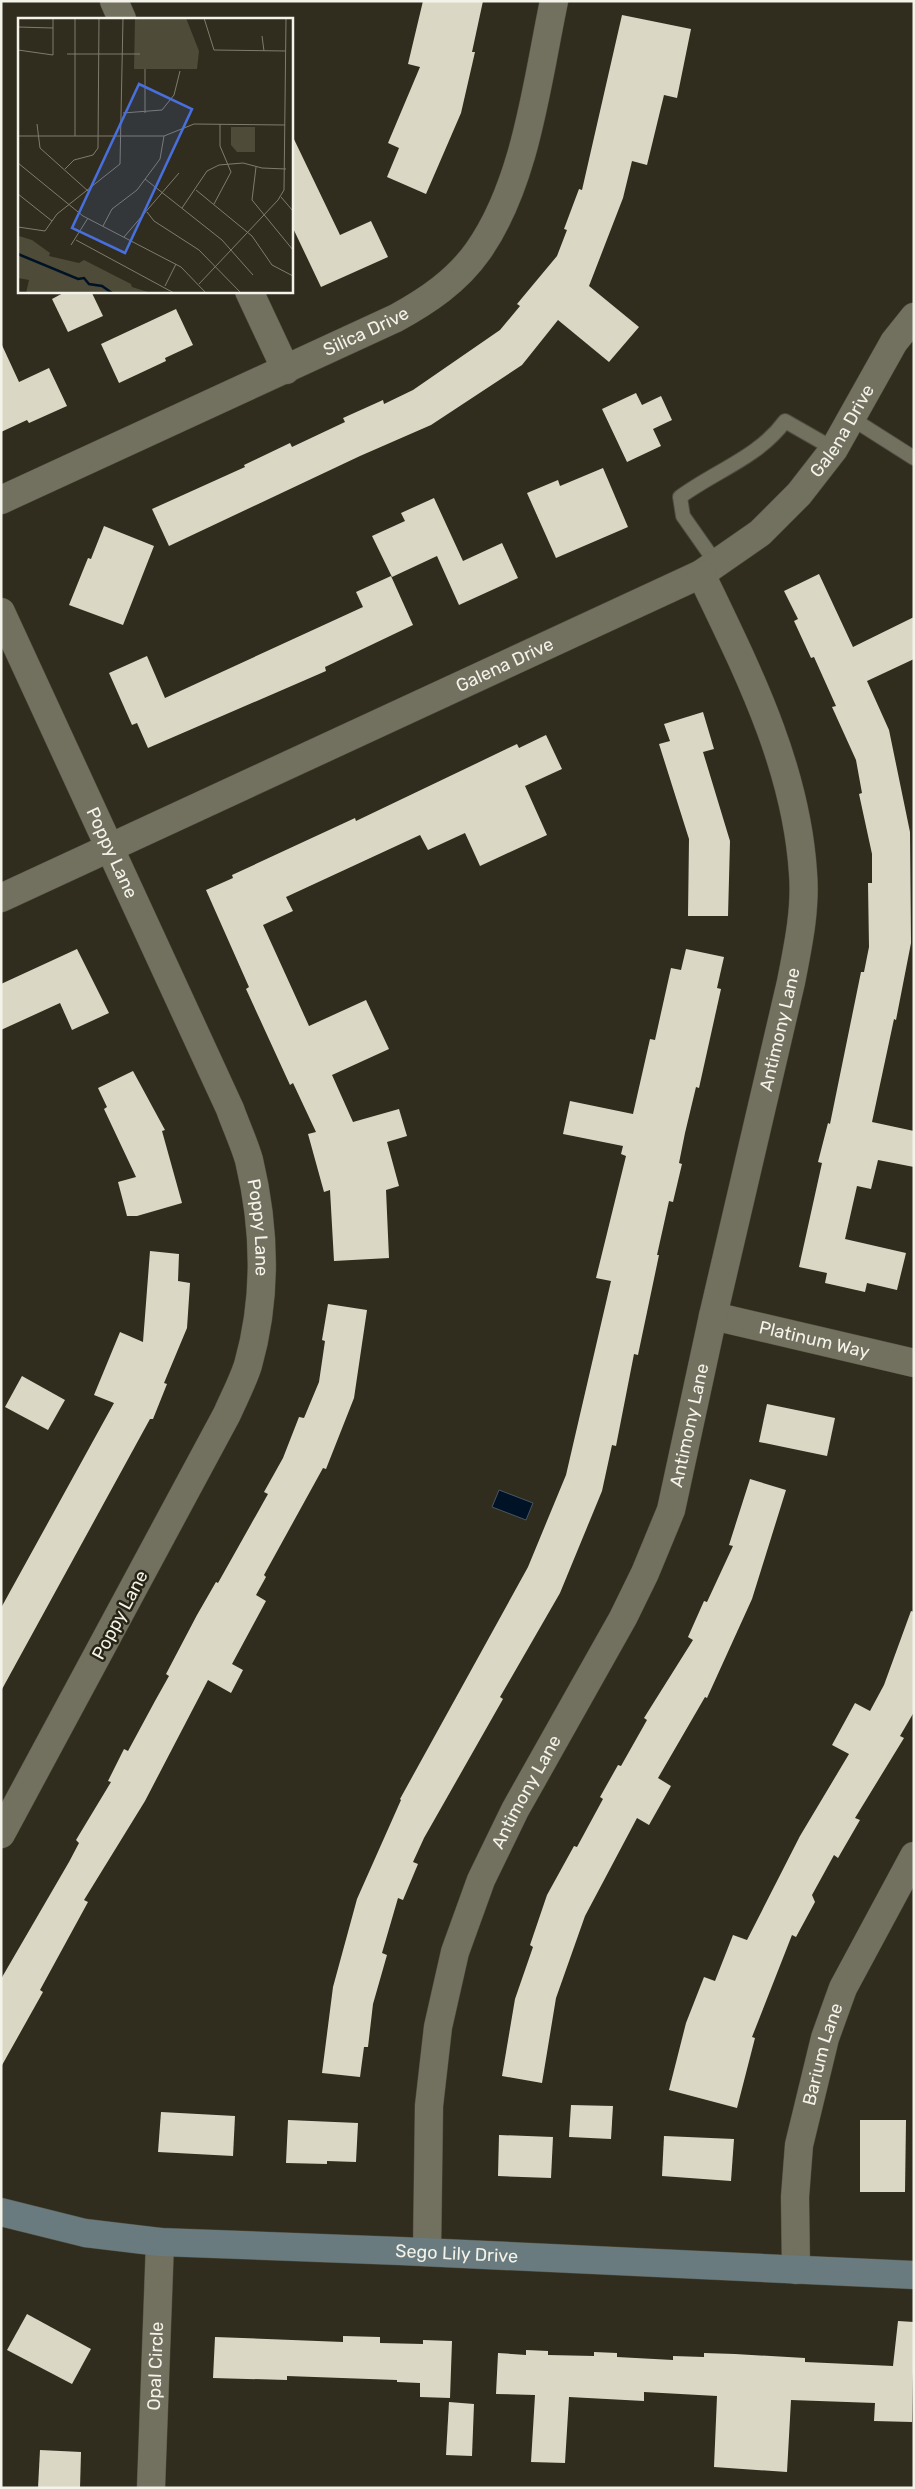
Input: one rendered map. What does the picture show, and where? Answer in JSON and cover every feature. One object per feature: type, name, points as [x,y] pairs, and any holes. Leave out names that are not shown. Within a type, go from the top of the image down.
[{"type":"main road","name":"Sego Lily Drive","points":[[1,2212],[85,2233],[160,2242],[427,2252],[914,2275]]},
{"type":"street","points":[[114,1],[122,18]]},
{"type":"street","name":"Silica Drive","points":[[1,500],[286,370],[418,306],[446,286],[477,252],[496,221],[514,176],[527,129],[554,1]]},
{"type":"street","points":[[249,292],[286,370]]},
{"type":"street","name":"Galena Drive","points":[[1,898],[708,569],[760,533],[799,494],[834,449],[894,342],[914,317]]},
{"type":"street","name":"Antimony Lane","points":[[427,2252],[429,2106],[438,2027],[455,1952],[481,1880],[515,1810],[623,1618],[668,1519],[791,982],[801,928],[803,874],[795,816],[783,764],[765,712],[708,569]]},
{"type":"street","name":"Poppy Lane","points":[[1,612],[230,1109],[248,1158],[258,1206],[263,1257],[259,1313],[247,1365],[227,1414],[1,1834]]},
{"type":"street","name":"Platinum Way","points":[[713,1316],[914,1363]]},
{"type":"street","name":"Barium Lane","points":[[796,2270],[795,2197],[799,2145],[825,2038],[843,1988],[914,1856]]},
{"type":"street","name":"Opal Circle","points":[[152,2488],[160,2242]]},
{"type":"lane","points":[[851,418],[914,458]]},
{"type":"lane","points":[[708,569],[684,516],[680,497],[702,481],[743,459],[773,438],[785,421],[834,449]]},
{"type":"water","points":[[499,1490],[533,1503],[526,1520],[492,1507]]},
{"type":"building","points":[[423,1],[483,1],[472,52],[475,52],[461,113],[426,194],[387,177],[399,148],[388,143],[420,67],[408,64]]},
{"type":"building","points":[[622,15],[691,29],[677,98],[664,95],[647,165],[632,161],[623,198],[589,286],[639,327],[609,362],[558,320],[522,365],[431,425],[360,456],[169,546],[152,509],[245,467],[244,465],[290,443],[292,447],[345,422],[343,418],[383,400],[384,404],[413,390],[500,330],[520,306],[517,304],[557,256],[567,230],[564,229],[579,189],[582,190]]},
{"type":"building","points":[[292,135],[340,235],[371,221],[388,257],[321,287],[292,226]]},
{"type":"building","points":[[65,292],[91,292],[103,316],[68,332],[52,299]]},
{"type":"building","points":[[176,309],[193,345],[165,358],[166,361],[119,383],[101,344]]},
{"type":"building","points":[[1,343],[19,382],[49,368],[67,406],[29,423],[27,420],[1,432]]},
{"type":"building","points":[[636,393],[642,405],[661,396],[672,420],[653,429],[661,446],[627,462],[602,409]]},
{"type":"building","points":[[603,468],[628,527],[556,558],[527,493],[558,480],[560,486]]},
{"type":"building","points":[[434,498],[463,561],[502,543],[518,578],[459,605],[437,556],[392,577],[372,536],[405,521],[401,513]]},
{"type":"building","points":[[104,526],[154,546],[123,625],[69,605],[88,558],[91,559]]},
{"type":"building","points":[[819,574],[853,647],[914,617],[914,659],[867,681],[889,730],[910,832],[911,943],[896,1020],[894,1019],[872,1122],[914,1131],[914,1167],[878,1160],[871,1189],[857,1186],[845,1239],[906,1253],[897,1290],[867,1283],[865,1292],[825,1283],[827,1273],[799,1267],[822,1163],[818,1162],[828,1123],[830,1124],[861,972],[864,972],[869,947],[868,883],[872,883],[872,854],[859,794],[862,793],[856,760],[832,707],[836,706],[814,657],[811,658],[794,621],[798,619],[784,591]]},
{"type":"building","points":[[391,576],[413,625],[325,667],[326,671],[148,748],[137,723],[132,725],[109,673],[147,656],[165,698],[363,607],[356,592]]},
{"type":"building","points":[[703,712],[714,749],[703,752],[730,841],[728,916],[688,916],[689,839],[659,744],[670,741],[664,724]]},
{"type":"building","points":[[546,735],[562,769],[525,786],[547,835],[480,866],[465,833],[428,850],[420,835],[286,897],[293,911],[263,925],[309,1026],[366,1000],[389,1049],[332,1075],[353,1122],[399,1109],[407,1136],[387,1142],[399,1186],[386,1190],[389,1258],[334,1261],[330,1190],[324,1192],[308,1134],[316,1132],[293,1083],[290,1085],[246,989],[249,987],[206,890],[233,878],[232,875],[355,818],[356,821],[517,744],[519,748]]},
{"type":"building","points":[[77,949],[109,1013],[72,1030],[60,1003],[1,1030],[1,984]]},
{"type":"building","points":[[686,949],[724,957],[717,988],[721,989],[699,1088],[696,1087],[685,1133],[679,1163],[682,1164],[673,1202],[669,1201],[638,1355],[634,1354],[616,1446],[612,1445],[602,1491],[560,1593],[500,1697],[503,1699],[424,1838],[413,1862],[418,1864],[403,1900],[398,1898],[382,1953],[387,1955],[373,2004],[368,2047],[364,2047],[360,2077],[322,2073],[333,1987],[357,1899],[400,1799],[528,1567],[566,1475],[611,1281],[596,1278],[626,1156],[621,1154],[623,1146],[563,1134],[570,1101],[633,1114],[650,1039],[655,1040],[671,968],[681,970]]},
{"type":"building","points":[[133,1071],[165,1130],[162,1131],[182,1203],[137,1216],[127,1216],[118,1182],[136,1177],[104,1109],[107,1107],[98,1088]]},
{"type":"building","points":[[150,1251],[179,1254],[178,1281],[190,1283],[187,1328],[164,1383],[167,1384],[153,1419],[150,1419],[1,1691],[1,1608],[114,1403],[94,1395],[120,1332],[143,1342]]},
{"type":"building","points":[[328,1304],[367,1310],[354,1398],[326,1469],[323,1468],[264,1575],[266,1577],[256,1595],[266,1601],[232,1664],[243,1670],[231,1693],[208,1680],[145,1801],[84,1900],[88,1902],[40,1990],[43,1992],[1,2067],[1,1979],[69,1862],[79,1843],[76,1840],[111,1782],[108,1781],[124,1749],[128,1751],[169,1676],[166,1674],[197,1615],[216,1582],[218,1583],[268,1494],[264,1492],[283,1458],[299,1417],[304,1418],[319,1382],[325,1341],[322,1340]]},
{"type":"building","points":[[22,1376],[65,1400],[48,1430],[5,1407]]},
{"type":"building","points":[[767,1404],[835,1418],[827,1456],[759,1442]]},
{"type":"building","points":[[750,1479],[786,1490],[752,1599],[707,1698],[705,1697],[658,1778],[671,1786],[649,1825],[637,1818],[585,1916],[556,1998],[542,2083],[502,2076],[515,1999],[533,1947],[530,1945],[547,1895],[574,1846],[577,1847],[603,1799],[600,1797],[618,1765],[621,1766],[647,1720],[644,1718],[693,1640],[688,1637],[704,1601],[707,1602],[733,1546],[729,1545]]},
{"type":"building","points":[[911,1611],[914,1612],[914,1712],[900,1736],[904,1738],[855,1818],[860,1820],[838,1858],[834,1855],[812,1895],[815,1902],[796,1937],[792,1935],[752,2037],[755,2038],[737,2108],[669,2090],[686,2023],[704,1977],[715,1981],[733,1935],[747,1940],[800,1836],[849,1754],[832,1745],[855,1703],[870,1711],[884,1685]]},
{"type":"building","points":[[571,2105],[613,2106],[611,2139],[569,2137]]},
{"type":"building","points":[[161,2112],[235,2116],[233,2156],[158,2152]]},
{"type":"building","points":[[288,2120],[358,2123],[356,2162],[327,2161],[327,2164],[286,2163]]},
{"type":"building","points":[[860,2120],[906,2120],[905,2192],[860,2192]]},
{"type":"building","points":[[499,2135],[553,2137],[551,2178],[498,2176]]},
{"type":"building","points":[[664,2136],[734,2139],[731,2181],[662,2176]]},
{"type":"building","points":[[27,2314],[91,2349],[72,2384],[7,2350]]},
{"type":"building","points":[[898,2321],[914,2322],[912,2422],[874,2421],[875,2403],[791,2400],[787,2472],[714,2467],[717,2396],[644,2392],[644,2401],[569,2397],[565,2463],[531,2462],[535,2395],[496,2394],[498,2353],[526,2355],[526,2350],[548,2351],[548,2355],[594,2356],[594,2352],[617,2353],[617,2357],[673,2360],[673,2356],[704,2357],[704,2353],[735,2354],[805,2358],[805,2362],[893,2366]]},
{"type":"building","points":[[343,2336],[380,2337],[380,2343],[423,2344],[423,2340],[452,2341],[450,2398],[420,2397],[420,2383],[397,2382],[397,2380],[287,2376],[287,2380],[213,2378],[215,2337],[343,2342]]},
{"type":"building","points":[[449,2402],[474,2404],[472,2456],[446,2455]]},
{"type":"building","points":[[40,2450],[81,2452],[80,2488],[38,2488]]}]
